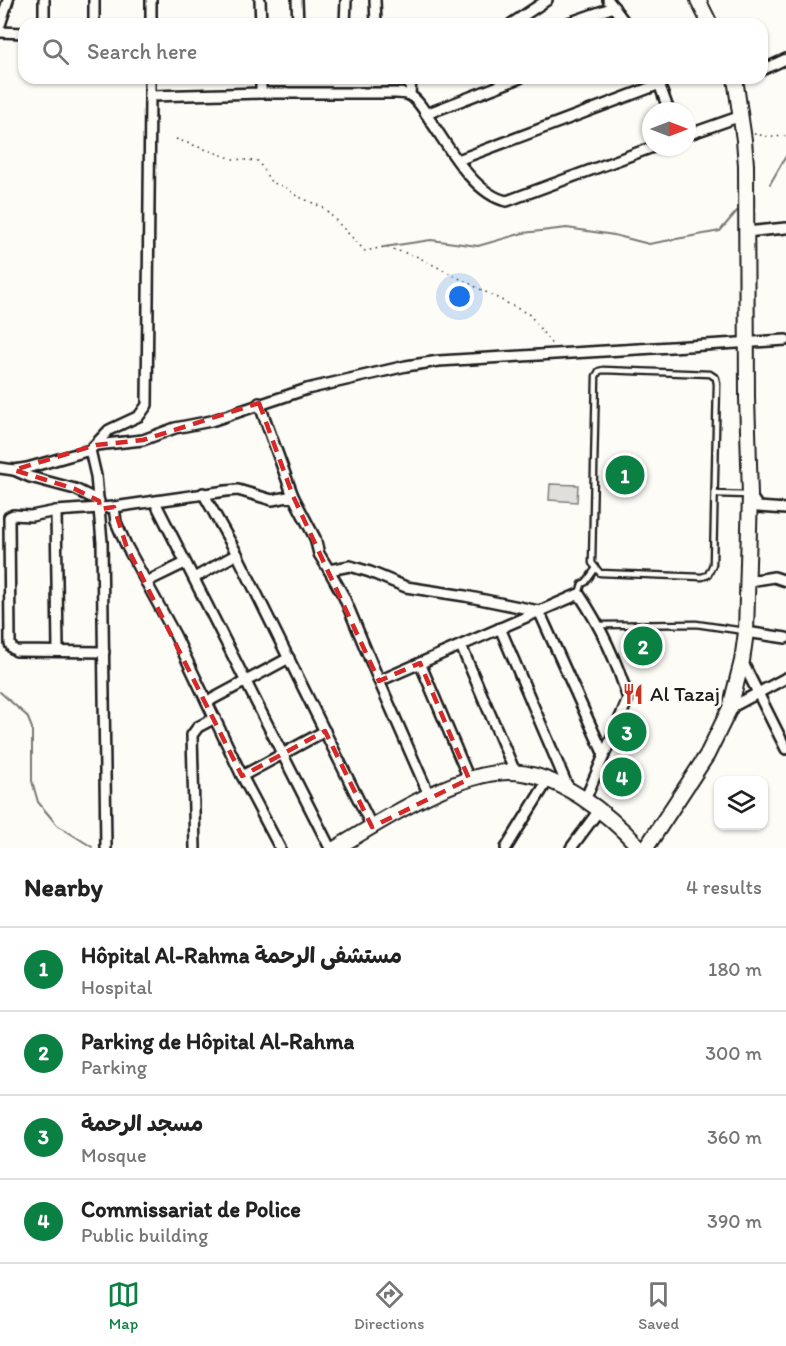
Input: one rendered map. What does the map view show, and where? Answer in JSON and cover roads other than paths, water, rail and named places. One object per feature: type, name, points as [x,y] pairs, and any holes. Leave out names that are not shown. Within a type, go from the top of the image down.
[{"type":"street","points":[[0,25],[8,0]]},
{"type":"street","points":[[44,0],[44,18]]},
{"type":"street","points":[[94,0],[94,18]]},
{"type":"street","points":[[151,0],[151,18]]},
{"type":"street","points":[[260,0],[261,18]]},
{"type":"street","points":[[297,0],[298,18]]},
{"type":"street","points":[[345,18],[346,0]]},
{"type":"street","points":[[375,0],[376,18]]},
{"type":"street","points":[[520,18],[547,0]]},
{"type":"street","points":[[699,0],[708,18]]},
{"type":"street","points":[[578,18],[611,3],[622,18]]},
{"type":"street","points":[[0,32],[18,33]]},
{"type":"street","points":[[768,67],[786,58]]},
{"type":"street","points":[[105,848],[104,581],[93,448],[109,430],[139,416],[147,405],[150,84]]},
{"type":"street","points":[[261,84],[261,93]]},
{"type":"street","points":[[410,95],[411,84]]},
{"type":"street","points":[[426,114],[504,84]]},
{"type":"street","points":[[458,160],[651,84]]},
{"type":"street","points":[[660,84],[666,102]]},
{"type":"street","points":[[646,848],[707,755],[730,708],[742,661],[746,632],[750,495],[746,342],[746,165],[739,84]]},
{"type":"street","points":[[150,96],[261,93],[410,95],[476,183],[495,199],[507,201],[642,151]]},
{"type":"street","points":[[696,132],[741,117]]},
{"type":"street","points":[[746,232],[786,228]]},
{"type":"street","points":[[15,470],[93,448],[143,440],[175,428],[211,421],[259,403],[307,389],[406,366],[439,361],[786,340]]},
{"type":"street","points":[[259,403],[293,496],[315,538],[319,554],[344,597],[429,795]]},
{"type":"street","points":[[0,468],[15,470],[30,477],[75,489],[99,505]]},
{"type":"street","points":[[9,517],[32,516],[99,505],[114,507],[238,490],[272,500],[293,496]]},
{"type":"street","points":[[203,493],[237,554],[372,827]]},
{"type":"street","points":[[750,495],[758,507],[786,509]]},
{"type":"street","points":[[155,502],[330,848]]},
{"type":"street","points":[[114,507],[119,530],[175,635],[242,776],[280,848]]},
{"type":"street","points":[[0,509],[9,517],[10,644],[12,648],[16,651],[104,652]]},
{"type":"street","points":[[56,511],[58,650]]},
{"type":"street","points":[[194,578],[237,554]]},
{"type":"street","points":[[146,582],[185,563]]},
{"type":"street","points":[[329,570],[350,566],[406,587],[539,611]]},
{"type":"street","points":[[748,581],[774,577],[786,581]]},
{"type":"street","points":[[379,681],[579,594],[599,625],[618,665],[620,679],[628,699],[604,755],[579,797]]},
{"type":"street","points":[[539,611],[604,755]]},
{"type":"street","points":[[500,628],[567,784],[579,797]]},
{"type":"street","points":[[746,632],[785,640]]},
{"type":"street","points":[[461,646],[515,772]]},
{"type":"street","points":[[207,702],[289,658]]},
{"type":"street","points":[[742,661],[786,749]]},
{"type":"street","points":[[420,663],[470,778]]},
{"type":"street","points":[[730,708],[786,678]]},
{"type":"street","points":[[195,848],[192,735],[198,727],[214,718]]},
{"type":"street","points":[[242,776],[326,731]]},
{"type":"street","points":[[336,848],[429,795],[470,778],[515,772],[548,780],[600,809],[640,848]]},
{"type":"street","points":[[506,848],[548,780]]},
{"type":"street","points":[[571,848],[600,809]]},
{"type":"lane","points":[[599,371],[710,374],[716,378],[715,494],[713,564],[708,575],[702,577],[600,573],[592,563],[591,554],[596,376],[599,371]]},
{"type":"lane","points":[[715,494],[750,495]]},
{"type":"lane","points":[[579,594],[582,584],[596,568]]},
{"type":"lane","points":[[599,625],[696,624],[746,632]]},
{"type":"waterway","points":[[770,184],[786,156]]},
{"type":"waterway","points":[[384,247],[431,240],[478,246],[523,233],[567,228],[614,235],[649,244],[720,231],[737,211]]},
{"type":"waterway","points":[[0,692],[27,716],[32,728],[32,781],[38,802],[57,825],[92,847]]},
{"type":"place","name":"Hôpital Al-Rahma مستشفى الرحمة","points":[[625,475]]},
{"type":"place","name":"Parking de Hôpital Al-Rahma","points":[[643,646]]},
{"type":"place","name":"Al Tazaj","points":[[633,694]]},
{"type":"place","name":"مسجد الرحمة","points":[[627,732]]},
{"type":"place","name":"Commissariat de Police","points":[[622,777]]}]
